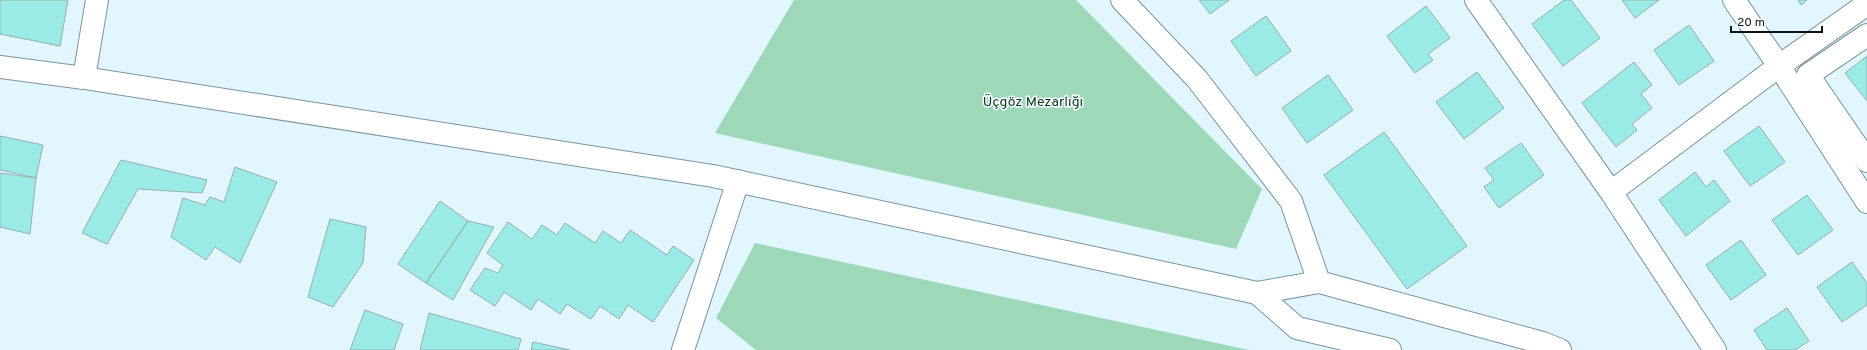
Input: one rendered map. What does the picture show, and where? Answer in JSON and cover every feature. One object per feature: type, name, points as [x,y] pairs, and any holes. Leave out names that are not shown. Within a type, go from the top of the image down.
[{"type":"street","points":[[84,78],[97,0]]},
{"type":"street","points":[[1122,0],[1197,79],[1291,201],[1319,282]]},
{"type":"street","points":[[1476,0],[1611,192],[1715,350]]},
{"type":"street","points":[[1734,0],[1779,66],[1867,202]]},
{"type":"street","points":[[1611,192],[1779,66],[1867,4]]},
{"type":"street","points":[[1867,35],[1808,75],[1867,161]]},
{"type":"street","points":[[0,67],[84,78],[698,173],[1257,293],[1319,282],[1543,342],[1560,350]]},
{"type":"street","points":[[683,350],[738,181]]},
{"type":"street","points":[[1257,293],[1297,328],[1390,350]]},
{"type":"green space","name":"Üçgöz Mezarlığı","points":[[794,0],[1076,0],[1262,189],[1236,249],[715,133]]},
{"type":"green space","points":[[755,243],[1249,350],[756,350],[716,318]]},
{"type":"building","points":[[0,0],[68,0],[60,46],[0,34]]},
{"type":"building","points":[[1199,0],[1229,0],[1210,14]]},
{"type":"building","points":[[1564,0],[1571,0],[1600,38],[1563,66],[1532,24]]},
{"type":"building","points":[[1622,0],[1659,0],[1635,18]]},
{"type":"building","points":[[1798,0],[1807,0],[1801,5]]},
{"type":"building","points":[[1426,6],[1450,38],[1428,54],[1433,60],[1415,73],[1387,36]]},
{"type":"building","points":[[1266,16],[1291,51],[1256,76],[1231,41]]},
{"type":"building","points":[[1689,25],[1714,61],[1679,85],[1654,50]]},
{"type":"building","points":[[1867,56],[1867,101],[1845,73]]},
{"type":"building","points":[[1634,62],[1652,85],[1641,94],[1652,108],[1632,124],[1637,130],[1616,147],[1582,103]]},
{"type":"building","points":[[1477,72],[1504,108],[1464,139],[1436,102]]},
{"type":"building","points":[[1328,75],[1353,110],[1307,143],[1282,108]]},
{"type":"building","points":[[1759,126],[1785,162],[1750,186],[1724,151]]},
{"type":"building","points":[[1384,132],[1467,246],[1407,289],[1324,175]]},
{"type":"building","points":[[0,136],[43,145],[36,178],[0,170]]},
{"type":"building","points":[[1521,143],[1544,175],[1499,208],[1484,187],[1494,180],[1485,168]]},
{"type":"building","points":[[121,160],[207,180],[202,193],[138,189],[107,244],[82,233]]},
{"type":"building","points":[[235,167],[277,182],[240,263],[215,247],[206,260],[171,237],[183,198],[205,205],[210,197],[224,202]]},
{"type":"building","points":[[1695,172],[1706,187],[1714,180],[1730,201],[1686,236],[1659,200]]},
{"type":"building","points":[[0,173],[36,178],[30,234],[0,227]]},
{"type":"building","points":[[1807,195],[1833,230],[1798,255],[1772,220]]},
{"type":"building","points":[[440,201],[468,221],[426,283],[398,264]]},
{"type":"building","points":[[330,219],[366,227],[363,263],[333,307],[308,297]]},
{"type":"building","points":[[468,221],[494,227],[453,300],[426,283]]},
{"type":"building","points":[[508,222],[532,239],[542,225],[557,235],[565,223],[595,243],[603,231],[621,243],[630,230],[667,255],[673,246],[694,260],[653,322],[628,305],[619,319],[600,306],[591,319],[567,304],[560,314],[538,299],[531,310],[504,292],[495,306],[470,290],[485,268],[498,273],[503,265],[487,253]]},
{"type":"building","points":[[1741,240],[1766,275],[1731,300],[1706,265]]},
{"type":"building","points":[[1852,262],[1867,283],[1867,305],[1842,322],[1817,287]]},
{"type":"building","points":[[1787,308],[1809,341],[1795,350],[1767,350],[1754,330]]},
{"type":"building","points":[[365,310],[403,324],[394,350],[350,350]]},
{"type":"building","points":[[429,313],[521,339],[518,350],[420,350]]},
{"type":"building","points":[[533,342],[570,350],[531,350]]}]
